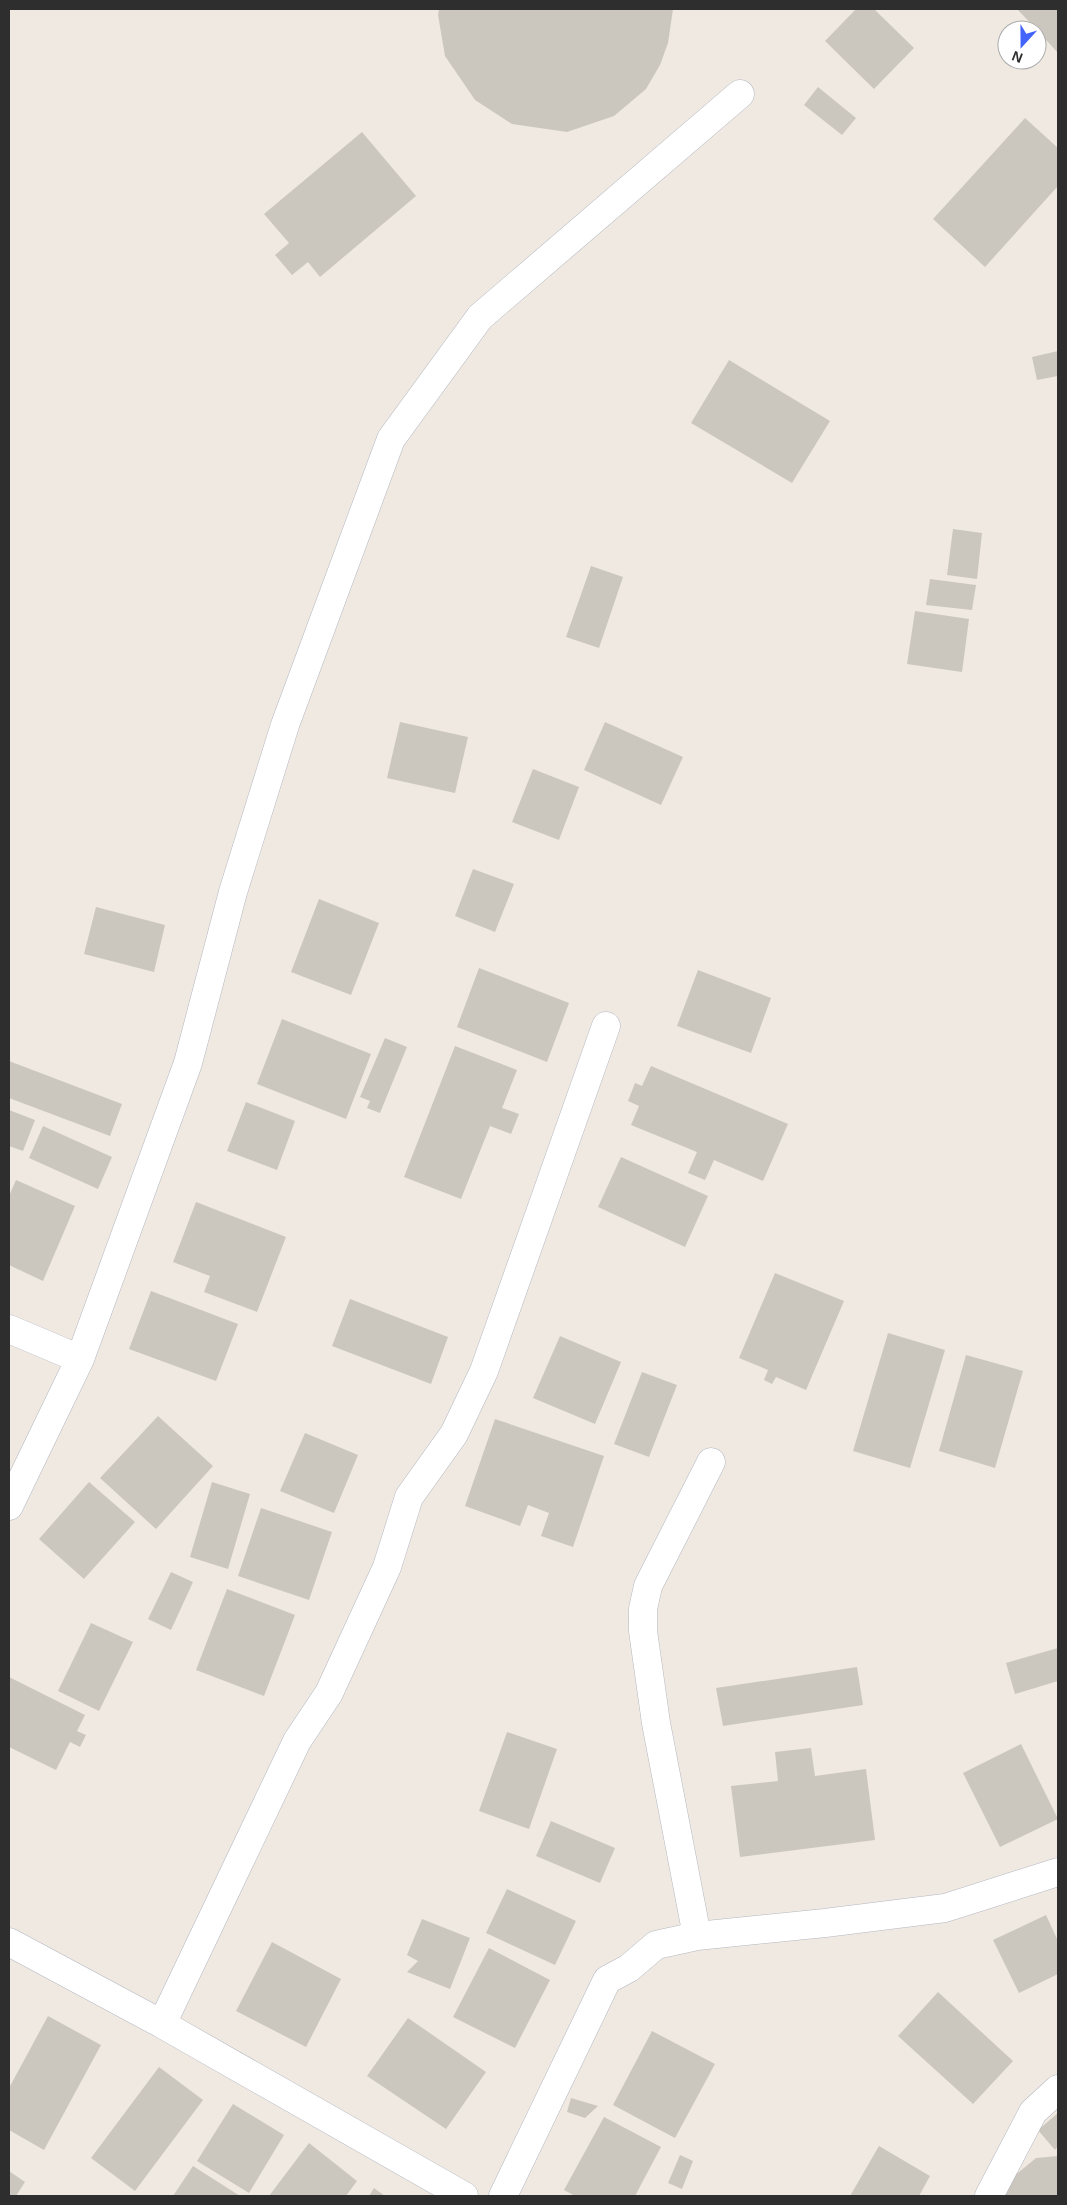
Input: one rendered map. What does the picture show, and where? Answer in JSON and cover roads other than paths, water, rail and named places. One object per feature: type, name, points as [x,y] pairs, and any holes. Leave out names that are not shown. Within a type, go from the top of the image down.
[{"type":"street","points":[[9,1506],[80,1359],[188,1063],[233,892],[285,725],[391,439],[480,317],[740,94]]},
{"type":"street","points":[[162,2024],[297,1741],[329,1693],[387,1567],[408,1497],[454,1434],[484,1371],[606,1026]]},
{"type":"street","points":[[9,1329],[80,1359]]},
{"type":"street","points":[[697,1936],[656,1724],[643,1631],[643,1609],[648,1586],[711,1462]]},
{"type":"street","points":[[503,2196],[607,1980],[629,1968],[656,1945],[697,1936],[825,1924],[945,1908],[1058,1872]]},
{"type":"street","points":[[9,1942],[162,2024],[464,2196]]},
{"type":"street","points":[[989,2196],[1033,2112],[1058,2089]]}]
